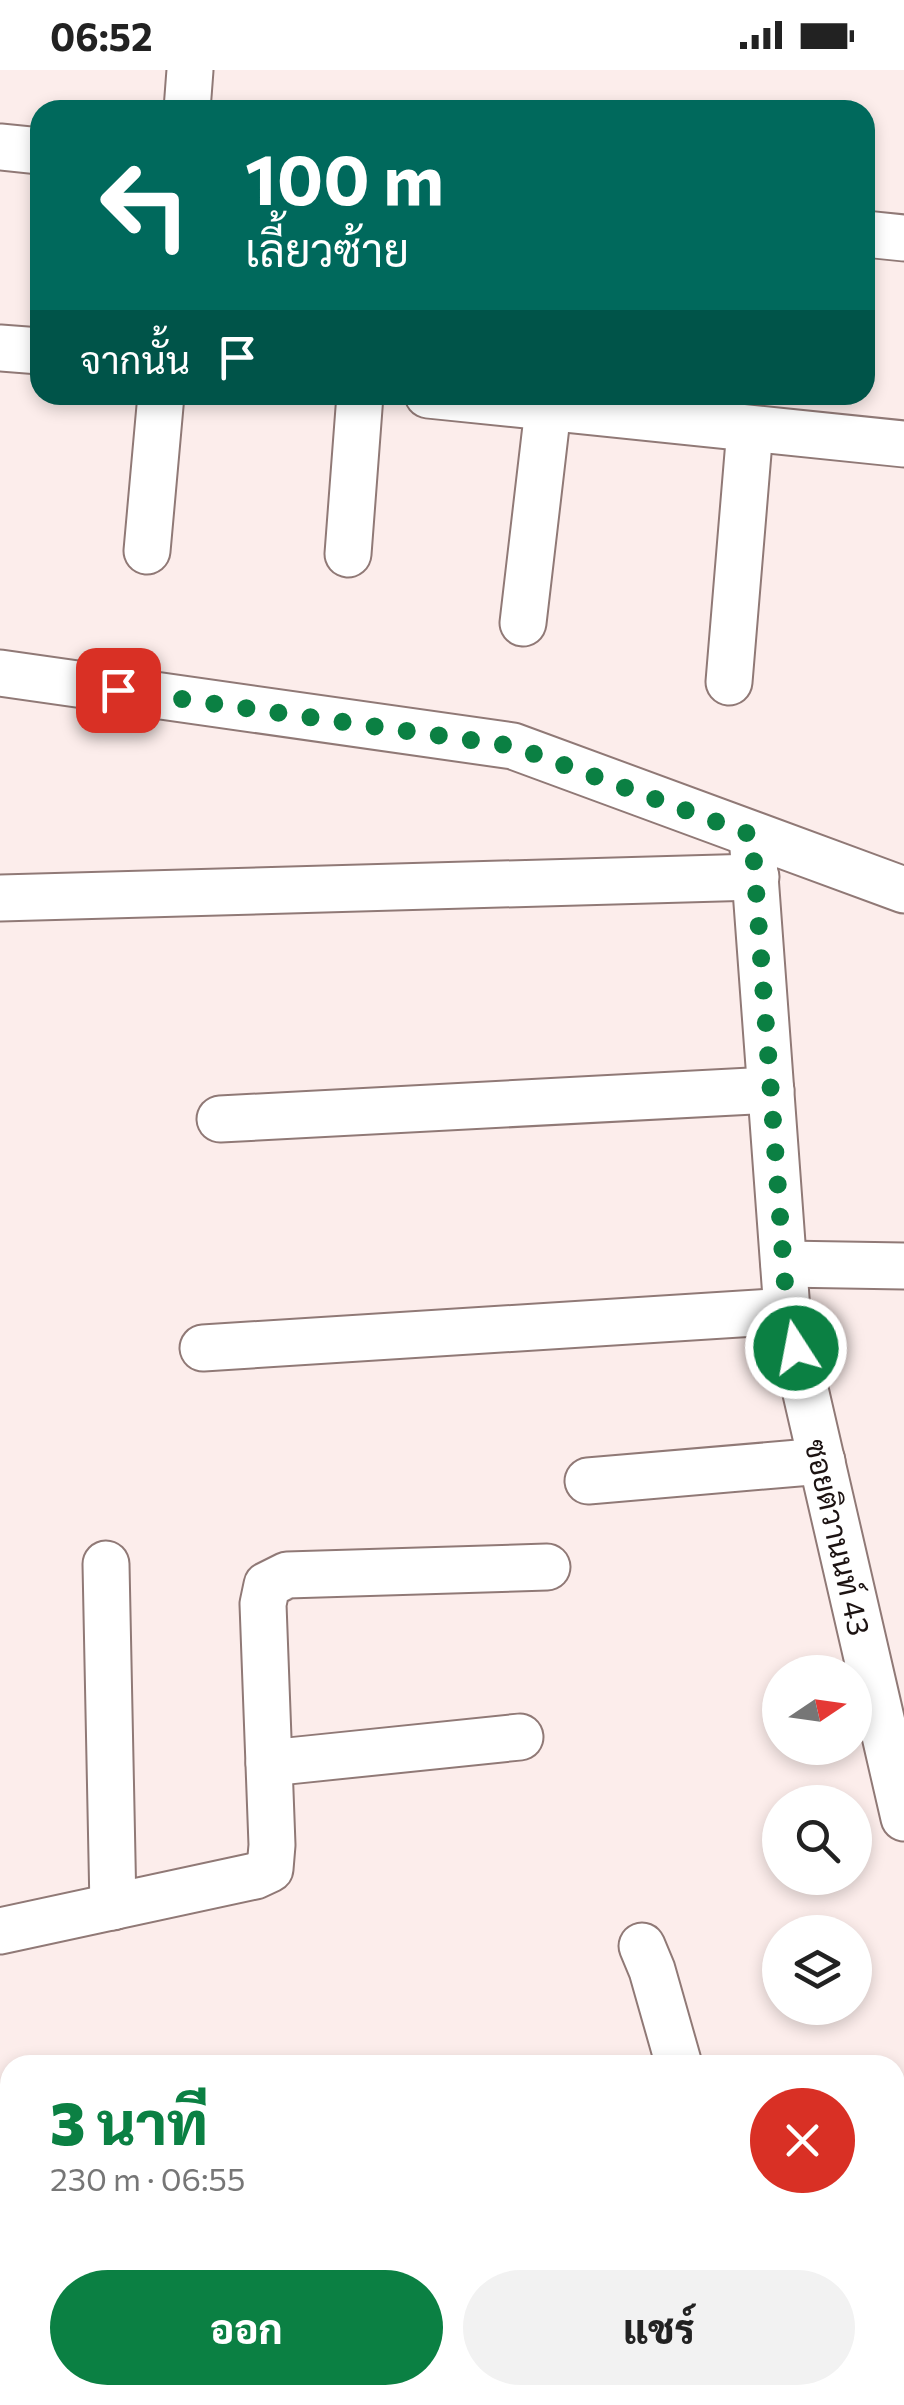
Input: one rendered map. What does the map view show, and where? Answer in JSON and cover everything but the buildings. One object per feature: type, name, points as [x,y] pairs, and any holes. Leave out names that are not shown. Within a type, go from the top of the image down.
[{"type":"street","points":[[188,100],[190,70]]},
{"type":"street","points":[[0,147],[30,150]]},
{"type":"street","points":[[875,235],[904,238]]},
{"type":"street","points":[[0,348],[30,351]]},
{"type":"street","points":[[147,552],[160,405]]},
{"type":"street","points":[[348,554],[359,405]]},
{"type":"street","points":[[514,405],[904,444]]},
{"type":"street","points":[[522,624],[548,409]]},
{"type":"street","points":[[730,682],[750,429]]},
{"type":"street","points":[[0,673],[513,746],[754,856],[904,890]]},
{"type":"street","points":[[0,898],[754,856]]},
{"type":"street","name":"ซอยติวานนท์ 43","points":[[754,856],[787,1311],[901,1793]]},
{"type":"street","points":[[220,1119],[771,1090]]},
{"type":"street","points":[[784,1264],[904,1266]]},
{"type":"street","points":[[203,1348],[787,1311]]},
{"type":"street","points":[[588,1481],[822,1461]]},
{"type":"street","points":[[106,1564],[113,1907]]},
{"type":"street","points":[[0,1931],[255,1876],[270,1869],[263,1604],[267,1585],[288,1575],[547,1567]]},
{"type":"street","points":[[268,1762],[520,1738]]},
{"type":"street","points":[[642,1946],[676,2055]]},
{"type":"route","points":[[118,690],[513,746],[752,835],[787,1311],[796,1348]]}]
